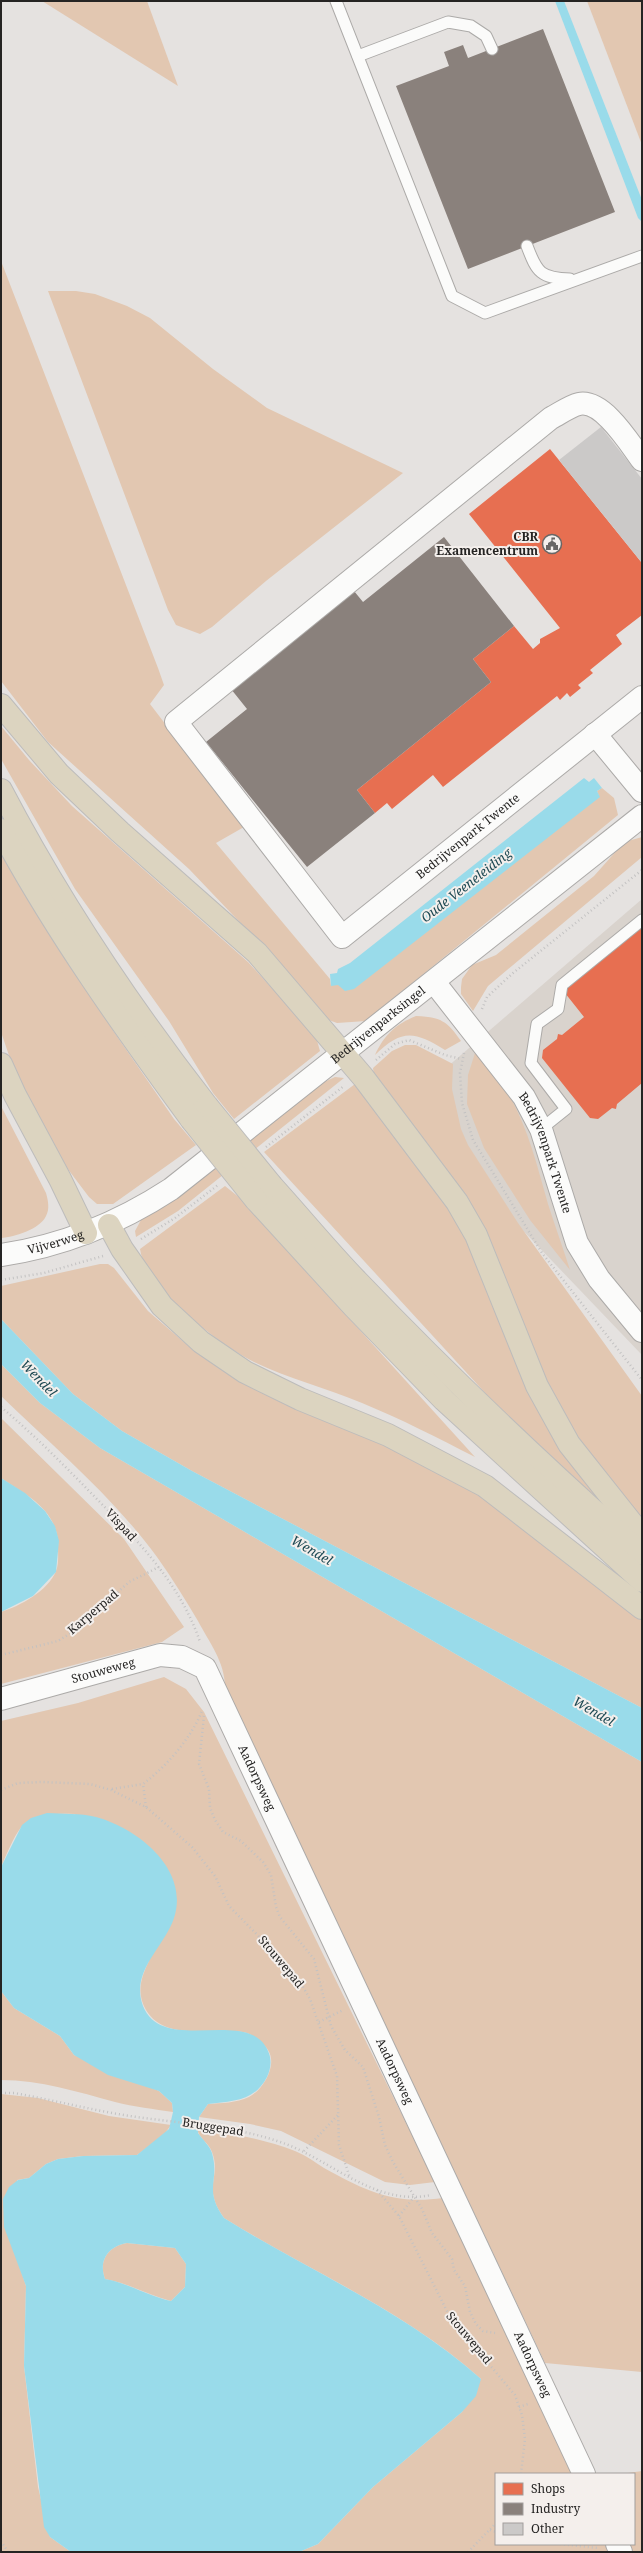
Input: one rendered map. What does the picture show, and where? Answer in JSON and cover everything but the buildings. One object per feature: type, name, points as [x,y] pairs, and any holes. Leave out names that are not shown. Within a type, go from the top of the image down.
[{"type":"highway","points":[[1,705],[59,774],[120,832],[257,953],[344,1054],[457,1202],[476,1236],[537,1386],[569,1444],[642,1536]]},
{"type":"highway","points":[[1,790],[90,940],[148,1027],[207,1106],[272,1186],[356,1280],[446,1372],[507,1431],[642,1554]]},
{"type":"highway","points":[[1,830],[46,910],[122,1024],[191,1119],[256,1200],[353,1306],[444,1400],[642,1581]]},
{"type":"highway","points":[[1,1064],[15,1096],[60,1178],[86,1233]]},
{"type":"highway","points":[[109,1224],[122,1249],[162,1306],[201,1342],[245,1372],[300,1399],[388,1435],[485,1486],[642,1608]]},
{"type":"street","name":"Bedrijvenpark Twente","points":[[642,460],[608,416],[595,406],[580,404],[551,418],[176,722],[342,937],[642,697]]},
{"type":"street","points":[[595,734],[642,791]]},
{"type":"street","name":"Bedrijvenparksingel","points":[[109,1224],[171,1189],[344,1054],[642,816]]},
{"type":"street","name":"Bedrijvenpark Twente","points":[[434,982],[524,1097],[541,1129],[578,1243],[599,1279],[642,1331]]},
{"type":"street","name":"Vijverweg","points":[[1,1255],[20,1252],[86,1233],[109,1224]]},
{"type":"street","name":"Stouweweg","points":[[1,1699],[160,1655],[182,1657],[205,1668]]},
{"type":"street","name":"Aadorpsweg","points":[[205,1668],[584,2473]]},
{"type":"lane","points":[[336,1],[452,296],[485,313],[642,256]]},
{"type":"lane","points":[[358,56],[448,22],[471,26],[486,36],[492,49]]},
{"type":"lane","points":[[527,246],[535,267],[551,279],[578,279]]},
{"type":"lane","points":[[541,1129],[566,1109],[531,1063],[537,1024],[558,1009],[562,986],[642,920]]},
{"type":"path","points":[[642,870],[513,973],[487,997],[472,1030],[462,1059],[462,1103],[473,1140],[542,1253],[642,1380]]},
{"type":"path","name":"Vispad","points":[[1,1407],[58,1459],[120,1522],[159,1567],[180,1597],[194,1625],[204,1656],[205,1668]]},
{"type":"path","name":"Karperpad","points":[[1,1655],[58,1641],[79,1628],[129,1582],[159,1567]]},
{"type":"path","points":[[146,1807],[143,1784],[154,1775],[196,1727],[205,1705],[199,1764],[209,1789],[212,1814],[223,1832],[241,1841],[263,1862],[271,1875],[276,1907],[280,1917],[314,1959],[328,2017],[345,2050],[363,2067],[379,2117],[385,2145],[432,2233],[448,2252],[465,2286],[470,2312],[476,2324],[483,2331],[500,2336]]},
{"type":"path","name":"Stouwepad","points":[[1,1790],[18,1783],[42,1782],[82,1784],[111,1790],[146,1807],[192,1847],[215,1876],[229,1906],[249,1923],[298,1978],[310,1999],[337,2076],[339,2145],[350,2178]]},
{"type":"path","name":"Stouwepad","points":[[111,1790],[143,1784]]},
{"type":"path","points":[[319,2022],[362,2001]]},
{"type":"path","name":"Bruggepad","points":[[1,2093],[14,2093],[101,2111],[204,2124],[247,2132],[304,2152],[350,2178],[376,2190],[414,2197]]},
{"type":"path","points":[[304,2152],[338,2114]]},
{"type":"path","name":"Stouwepad","points":[[376,2190],[399,2216],[451,2319],[515,2395],[522,2415],[525,2439],[521,2473]]},
{"type":"path","points":[[399,2216],[414,2197]]},
{"type":"path","points":[[468,2552],[495,2524]]},
{"type":"path","points":[[490,2530],[495,2532]]},
{"type":"path","points":[[1,2541],[8,2552]]},
{"type":"path","points":[[568,2545],[592,2548],[619,2548]]},
{"type":"shaded area","points":[[42,1],[147,1],[178,86]]},
{"type":"shaded area","points":[[587,1],[642,1],[642,145]]},
{"type":"shaded area","points":[[1,261],[164,685],[150,704],[244,827],[216,843],[330,979],[331,986],[599,796],[597,791],[602,788],[614,798],[618,815],[366,1021],[337,1023],[323,1018],[290,975],[189,869],[48,742],[1,681]]},
{"type":"shaded area","points":[[48,291],[76,291],[95,294],[127,306],[150,318],[213,369],[267,408],[403,473],[266,581],[212,627],[200,634],[176,625],[168,610]]},
{"type":"shaded area","points":[[1,726],[29,760],[72,806],[248,962],[316,1037],[320,1051],[234,1119],[213,1093],[169,1021],[75,889],[1,759]]},
{"type":"shaded area","points":[[642,837],[642,857],[488,986],[473,1011],[461,994],[462,979],[472,965],[496,955],[594,876],[618,849],[628,841]]},
{"type":"shaded area","points":[[1,846],[114,1032],[174,1119],[196,1145],[113,1204],[97,1204],[89,1197],[61,1160],[15,1073],[1,1032]]},
{"type":"shaded area","points":[[642,899],[642,1355],[403,1105]]},
{"type":"shaded area","points":[[416,1016],[443,1021],[452,1029],[461,1041],[445,1050],[425,1039],[416,1036],[401,1037],[384,1047],[375,1055],[382,1042],[391,1031],[402,1023]]},
{"type":"shaded area","points":[[405,1045],[416,1045],[453,1064],[452,1089],[461,1129],[468,1145],[518,1223],[642,1396],[642,1524],[564,1421],[499,1273],[375,1084],[373,1068],[392,1051]]},
{"type":"shaded area","points":[[475,1053],[490,1068],[503,1085],[522,1122],[570,1270],[530,1220],[484,1148],[467,1104],[468,1075]]},
{"type":"shaded area","points":[[335,1077],[344,1078],[178,1211],[136,1237],[135,1231],[141,1220],[192,1187],[322,1083]]},
{"type":"shaded area","points":[[355,1084],[454,1207],[518,1357],[640,1544],[510,1420],[264,1152]]},
{"type":"shaded area","points":[[1,1106],[46,1193],[48,1207],[46,1216],[38,1225],[26,1232],[1,1238]]},
{"type":"shaded area","points":[[225,1186],[240,1198],[475,1457],[377,1409],[254,1362],[223,1343],[204,1329],[169,1297],[155,1281],[145,1264],[140,1249]]},
{"type":"shaded area","points":[[100,1264],[108,1264],[114,1268],[148,1311],[193,1350],[243,1383],[430,1460],[642,1608],[642,1708],[192,1471],[122,1431],[73,1394],[1,1319],[1,1286]]},
{"type":"shaded area","points":[[1,1364],[40,1403],[100,1448],[642,1762],[642,2372],[545,2363],[225,1687],[222,1669],[211,1645],[173,1581],[140,1535],[122,1514],[82,1473],[1,1396]]},
{"type":"shaded area","points":[[1,1418],[124,1539],[184,1627],[162,1642],[1,1684],[1,1612],[25,1602],[47,1585],[58,1565],[58,1542],[53,1523],[40,1506],[30,1497],[1,1478]]},
{"type":"shaded area","points":[[164,1677],[186,1689],[204,1712],[435,2182],[410,2185],[385,2182],[281,2131],[250,2124],[199,2117],[208,2104],[239,2100],[254,2094],[268,2076],[271,2056],[264,2046],[247,2033],[229,2031],[183,2031],[162,2025],[153,2019],[143,2004],[140,1991],[142,1979],[149,1961],[75,1814],[44,1815],[34,1818],[26,1823],[19,1830],[1,1867],[1,1721],[78,1703]]},
{"type":"shaded area","points":[[1,1991],[14,2008],[60,2036],[74,2055],[159,2091],[172,2103],[173,2112],[122,2104],[44,2084],[1,2080]]},
{"type":"shaded area","points":[[1,2094],[38,2098],[109,2116],[171,2125],[163,2136],[137,2155],[83,2156],[58,2159],[46,2164],[29,2178],[17,2180],[17,2259],[26,2286],[24,2366],[38,2487],[50,2537],[71,2552],[1,2552]]},
{"type":"shaded area","points":[[197,2128],[222,2132],[271,2143],[295,2151],[353,2183],[395,2198],[426,2200],[443,2198],[573,2473],[495,2473],[495,2545],[606,2545],[609,2552],[299,2552],[318,2544],[373,2487],[462,2412],[481,2379],[421,2332],[389,2312],[224,2218],[217,2207],[214,2198],[213,2183],[215,2169],[212,2152],[198,2132]]},
{"type":"shaded area","points":[[127,2243],[175,2248],[186,2264],[185,2287],[171,2301],[122,2283],[105,2279],[103,2266],[107,2255],[115,2247]]},
{"type":"shaded area","points":[[642,2471],[642,2552],[632,2552],[628,2545],[635,2545],[635,2473],[628,2473]]},
{"type":"water","points":[[555,1],[564,1],[642,200],[642,222],[638,218]]},
{"type":"water","name":"Oude Veeneleiding","points":[[584,778],[589,782],[594,778],[602,788],[597,791],[600,797],[354,989],[345,991],[338,985],[331,986],[330,974],[337,973],[338,969],[350,963]]},
{"type":"water","name":"Wendel","points":[[1,1319],[73,1394],[122,1431],[192,1471],[642,1708],[642,1762],[100,1448],[40,1403],[1,1364]]},
{"type":"water","points":[[1,1478],[25,1493],[45,1511],[55,1526],[59,1541],[56,1572],[33,1596],[1,1612]]},
{"type":"water","points":[[47,1813],[78,1814],[96,1817],[112,1822],[128,1831],[143,1841],[156,1853],[167,1867],[174,1883],[177,1900],[174,1918],[169,1929],[144,1971],[140,1993],[143,2006],[153,2020],[168,2028],[243,2032],[258,2038],[268,2051],[270,2061],[269,2071],[262,2085],[256,2091],[242,2099],[208,2104],[199,2117],[198,2133],[211,2150],[214,2163],[214,2200],[224,2218],[356,2293],[420,2332],[451,2354],[481,2379],[476,2396],[462,2412],[373,2487],[318,2544],[299,2552],[71,2552],[50,2537],[44,2527],[24,2366],[26,2286],[4,2227],[3,2199],[9,2187],[18,2180],[29,2178],[46,2164],[58,2159],[83,2156],[137,2155],[169,2129],[173,2112],[172,2103],[159,2091],[108,2075],[74,2055],[60,2036],[14,2008],[1,1991],[1,1867],[22,1825],[31,1818]],"holes":[[[127,2243],[175,2248],[186,2264],[185,2287],[171,2301],[122,2283],[105,2279],[103,2272],[104,2260],[110,2251],[115,2247]]]},
{"type":"place","name":"CBR Examencentrum","points":[[552,544]]}]
